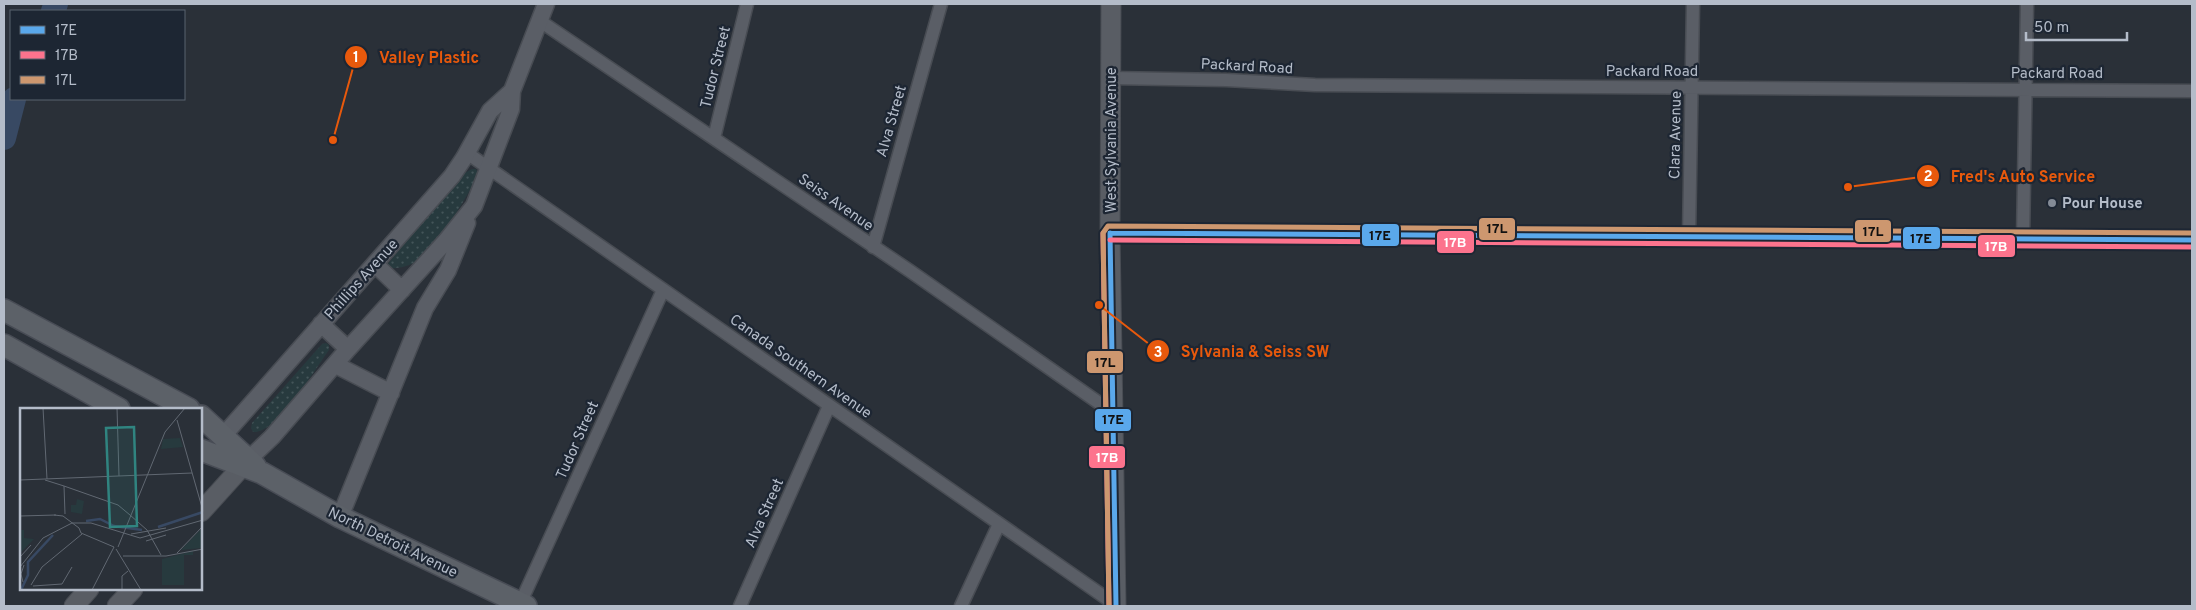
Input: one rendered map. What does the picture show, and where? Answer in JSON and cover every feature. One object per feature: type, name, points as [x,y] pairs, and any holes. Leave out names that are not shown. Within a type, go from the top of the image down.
[{"type":"main road","name":"West Sylvania Avenue","points":[[1111,4],[1110,233],[1116,606]]},
{"type":"main road","points":[[4,310],[186,408]]},
{"type":"main road","points":[[10,349],[117,408]]},
{"type":"main road","name":"North Detroit Avenue","points":[[202,417],[251,466]]},
{"type":"main road","name":"Phillips Avenue","points":[[204,455],[223,436]]},
{"type":"main road","name":"North Detroit Avenue","points":[[204,455],[251,466],[340,517],[523,605]]},
{"type":"main road","name":"Phillips Avenue","points":[[202,511],[251,466]]},
{"type":"main road","points":[[74,606],[88,590]]},
{"type":"main road","points":[[117,606],[132,590]]},
{"type":"street","name":"Phillips Avenue","points":[[340,517],[425,308],[448,270],[489,169],[511,109],[512,91],[546,4]]},
{"type":"street","name":"Tudor Street","points":[[714,138],[747,4]]},
{"type":"street","name":"Alva Street","points":[[873,247],[941,4]]},
{"type":"street","name":"Clara Avenue","points":[[1689,236],[1693,4]]},
{"type":"street","points":[[2023,239],[2027,4]]},
{"type":"street","name":"Seiss Avenue","points":[[540,22],[714,138],[1112,412]]},
{"type":"street","name":"Packard Road","points":[[1111,78],[1226,80],[1315,85],[2192,91]]},
{"type":"street","name":"Phillips Avenue","points":[[223,436],[452,176],[490,111],[512,91]]},
{"type":"street","name":"Canada Southern Avenue","points":[[467,153],[1116,606]]},
{"type":"street","name":"Phillips Avenue","points":[[251,466],[272,437],[348,349],[446,241],[474,206]]},
{"type":"street","points":[[1110,233],[2192,240]]},
{"type":"street","points":[[375,264],[402,290]]},
{"type":"street","name":"Tudor Street","points":[[523,605],[663,290]]},
{"type":"street","points":[[321,324],[348,349]]},
{"type":"street","points":[[336,365],[390,393]]},
{"type":"street","name":"Alva Street","points":[[740,606],[830,406]]},
{"type":"street","points":[[961,606],[999,524]]},
{"type":"green space","points":[[476,169],[478,174],[473,184],[460,208],[435,243],[418,260],[407,266],[385,268],[408,237],[461,175]]},
{"type":"green space","points":[[326,343],[329,345],[329,350],[295,399],[273,423],[262,430],[253,432],[251,428],[252,423],[322,344]]},
{"type":"waterway","points":[[53,10],[56,4]]},
{"type":"waterway","points":[[4,138],[14,100]]},
{"type":"transit line","name":"17L","points":[[1109,606],[1103,233],[1108,226],[2192,233]]},
{"type":"transit line","name":"17B","points":[[1103,233],[1109,606]]},
{"type":"transit line","name":"17E","points":[[1110,233],[2192,240]]},
{"type":"transit line","name":"17E","points":[[1110,233],[1116,606]]},
{"type":"transit line","name":"17B","points":[[1110,240],[2192,247]]},
{"type":"place","name":"Valley Plastic","points":[[333,140]]},
{"type":"place","name":"Fred's Auto Service","points":[[1848,187]]},
{"type":"place","name":"Pour House","points":[[2052,203]]},
{"type":"place","name":"Sylvania & Seiss SW","points":[[1099,305]]}]
